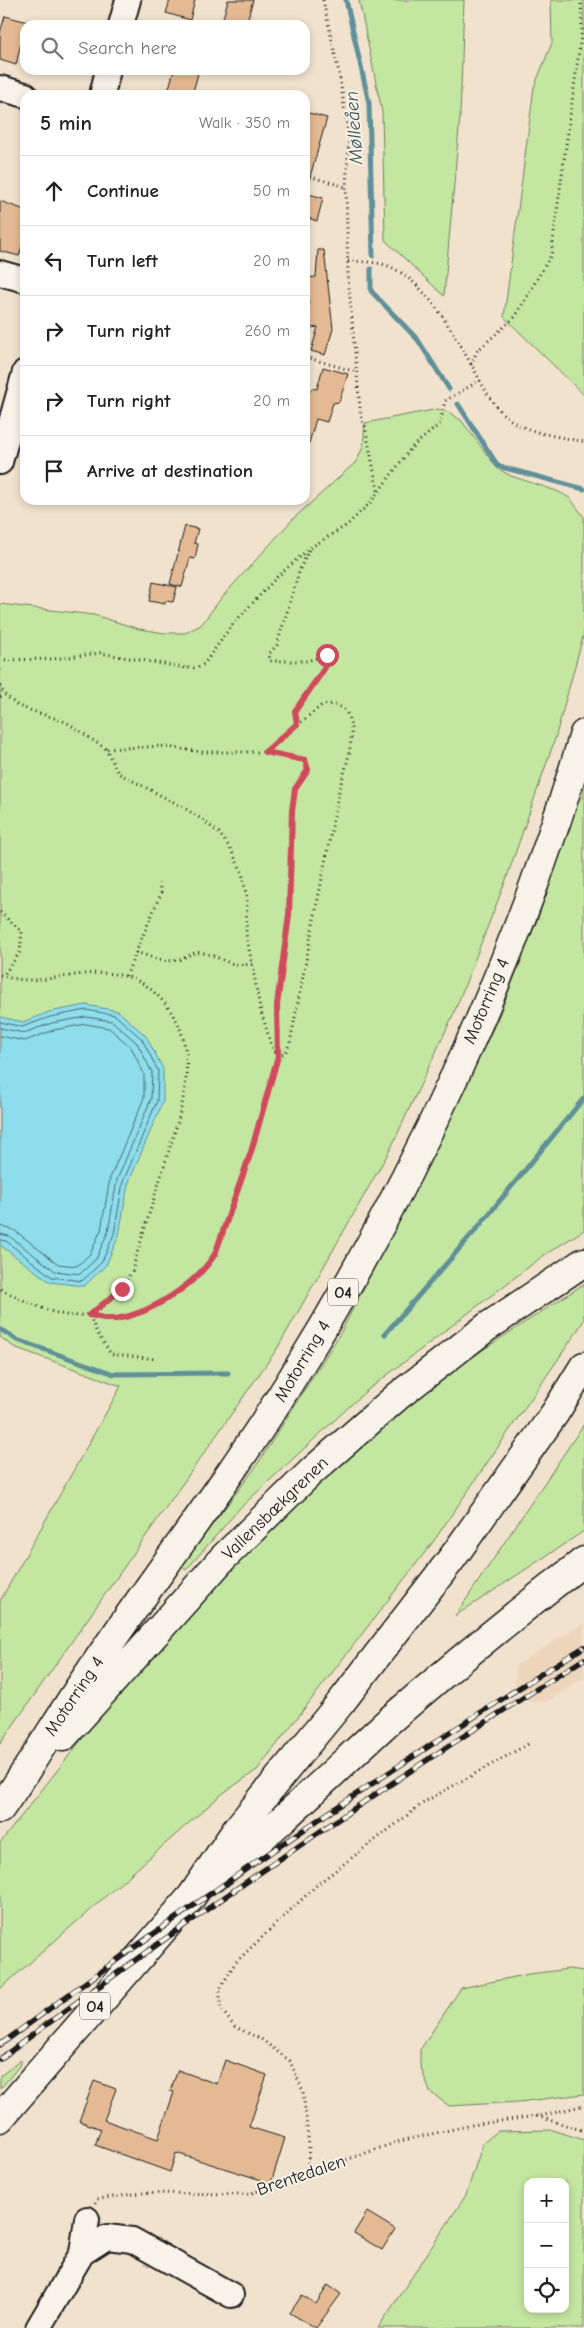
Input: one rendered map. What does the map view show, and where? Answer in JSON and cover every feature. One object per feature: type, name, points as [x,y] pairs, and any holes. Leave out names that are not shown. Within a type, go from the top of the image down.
[{"type":"highway","name":"Motorring 4","points":[[3,1804],[85,1679],[239,1462],[327,1319],[398,1192],[450,1086],[505,958],[544,856],[584,734]]},
{"type":"highway","name":"Vallensbækgrenen","points":[[3,1804],[203,1579],[311,1472],[398,1396],[487,1327],[584,1262]]},
{"type":"highway","name":"O4","points":[[0,2118],[192,1896],[237,1829],[342,1701],[453,1557],[555,1413],[584,1366]]},
{"type":"highway","points":[[192,1896],[259,1842],[390,1720],[508,1619],[584,1561]]},
{"type":"street","points":[[122,20],[128,0]]},
{"type":"street","points":[[103,90],[107,75]]},
{"type":"street","points":[[0,88],[20,94]]},
{"type":"street","points":[[0,273],[20,279]]},
{"type":"street","points":[[0,462],[20,390]]},
{"type":"street","points":[[38,2328],[82,2253],[87,2219]]},
{"type":"street","points":[[82,2253],[107,2237],[132,2240],[231,2295]]},
{"type":"path","points":[[323,0],[339,73],[349,138],[346,187],[348,261],[357,372],[361,419],[365,426],[378,492]]},
{"type":"path","points":[[471,365],[477,351],[515,317],[551,255],[582,29],[581,0]]},
{"type":"path","points":[[310,176],[346,187]]},
{"type":"path","points":[[348,261],[378,264],[392,268],[411,281],[446,320],[490,397],[508,418],[530,429],[584,442]]},
{"type":"path","points":[[310,359],[357,372]]},
{"type":"path","points":[[0,660],[53,659],[100,653],[115,654],[152,664],[197,668],[204,664],[232,625],[276,577],[310,548],[347,525],[378,492],[411,448],[440,424],[445,401],[480,380]]},
{"type":"path","points":[[297,724],[295,711],[324,669],[327,655],[307,662],[270,661],[269,654],[277,645],[300,569],[310,548]]},
{"type":"path","points":[[0,686],[4,694],[18,706],[66,722],[106,749],[118,773],[183,807],[219,833],[230,848],[242,872],[247,899],[246,934],[260,1008],[272,1047],[278,1056]]},
{"type":"path","points":[[0,697],[4,694]]},
{"type":"path","points":[[265,752],[322,705],[331,704],[341,707],[350,717],[352,728],[290,1043],[286,1053],[278,1056]]},
{"type":"path","points":[[0,1289],[49,1312],[78,1317],[89,1315],[115,1319],[156,1305],[170,1297],[207,1266],[215,1254],[251,1152],[278,1056],[277,1005],[289,915],[292,811],[295,789],[308,770],[305,760],[265,752],[202,752],[160,746],[106,749]]},
{"type":"path","points":[[126,976],[161,893],[159,884]]},
{"type":"path","points":[[0,912],[22,932],[20,952],[2,976],[41,979],[86,973],[126,976],[146,986],[162,998],[176,1016],[186,1048],[187,1072],[185,1094],[132,1271],[122,1289],[89,1315]]},
{"type":"path","points":[[136,952],[155,958],[176,960],[193,952],[204,953],[234,966],[252,964]]},
{"type":"path","points":[[89,1315],[97,1333],[111,1354],[156,1359]]},
{"type":"path","points":[[308,2174],[309,2146],[302,2090],[290,2061],[261,2039],[235,2027],[220,2008],[220,1989],[235,1962],[319,1883],[426,1801],[530,1743]]},
{"type":"path","name":"Brentedalen","points":[[87,2219],[97,2199],[142,2193],[249,2194],[400,2141],[472,2125],[536,2116],[584,2105]]},
{"type":"path","points":[[536,2116],[584,2131]]},
{"type":"shaded area","points":[[584,1623],[584,1677],[547,1702],[527,1701],[515,1683],[516,1665]]},
{"type":"green space","points":[[359,0],[464,0],[460,117],[444,296],[385,240],[382,112]]},
{"type":"green space","points":[[551,0],[584,0],[584,395],[504,317],[534,87],[552,43]]},
{"type":"green space","points":[[438,409],[448,412],[461,420],[497,468],[511,476],[557,491],[570,498],[584,517],[584,633],[555,739],[507,877],[454,1013],[391,1148],[277,1349],[0,1744],[0,1601],[121,1386],[14,1347],[0,1337],[0,604],[94,615],[139,629],[165,633],[185,633],[201,625],[222,597],[293,519],[356,462],[363,447],[365,423]]},
{"type":"green space","points":[[584,781],[584,1230],[543,1256],[365,1392],[240,1508],[186,1570],[181,1566],[255,1468],[341,1332],[438,1143],[498,1018],[538,918]]},
{"type":"green space","points":[[584,1284],[584,1320],[576,1333],[433,1542],[257,1770],[222,1794],[0,1989],[0,1843],[179,1616],[406,1400]]},
{"type":"green space","points":[[584,1424],[584,1531],[455,1616]]},
{"type":"green space","points":[[569,1969],[584,1971],[584,2094],[519,2102],[449,2106],[430,2092],[420,2065],[420,2050],[461,1988],[529,1974]]},
{"type":"green space","points":[[21,2060],[21,2064],[0,2089],[0,2076]]},
{"type":"green space","points":[[553,2130],[584,2140],[584,2328],[378,2328],[466,2195],[483,2143],[498,2131]]},
{"type":"water","points":[[86,1005],[118,1011],[146,1036],[163,1069],[163,1101],[128,1184],[119,1235],[106,1265],[84,1286],[50,1282],[0,1245],[0,1017],[23,1022],[49,1012]]},
{"type":"building","points":[[170,0],[195,0],[190,20],[166,13]]},
{"type":"building","points":[[228,0],[253,0],[247,20],[222,20]]},
{"type":"building","points":[[5,16],[20,20],[20,47],[16,65],[0,60],[0,33]]},
{"type":"building","points":[[173,75],[198,75],[193,90],[168,90]]},
{"type":"building","points":[[310,113],[327,118],[310,177]]},
{"type":"building","points":[[310,194],[323,198],[317,221],[310,219]]},
{"type":"building","points":[[0,201],[20,208],[20,253],[19,256],[0,251]]},
{"type":"building","points":[[318,250],[324,250],[333,329],[325,355],[311,351],[318,327],[310,328],[310,278],[316,277]]},
{"type":"building","points":[[323,367],[348,374],[339,402],[333,403],[327,422],[316,419],[310,440],[310,391],[312,388],[317,389]]},
{"type":"building","points":[[185,526],[198,529],[194,543],[198,544],[195,559],[190,558],[182,587],[170,584]]},
{"type":"building","points":[[153,582],[177,587],[173,602],[165,601],[165,604],[149,601]]},
{"type":"building","points":[[225,2060],[267,2075],[249,2127],[285,2138],[271,2183],[176,2153],[170,2172],[95,2145],[101,2129],[79,2121],[94,2081],[116,2089],[104,2120],[158,2139],[174,2092],[170,2091],[178,2070],[217,2084]]},
{"type":"building","points":[[367,2212],[395,2229],[382,2250],[354,2233]]},
{"type":"building","points":[[328,2285],[341,2294],[316,2328],[290,2313],[302,2295],[316,2304]]},
{"type":"waterway","name":"Mølleåen","points":[[346,0],[369,103],[373,256]]},
{"type":"waterway","points":[[371,269],[371,291],[418,340],[449,389]]},
{"type":"waterway","points":[[458,404],[498,466],[584,489]]},
{"type":"waterway","points":[[385,1334],[480,1225],[584,1098]]},
{"type":"waterway","points":[[0,1329],[17,1340],[114,1374],[228,1373]]},
{"type":"railway","points":[[0,2045],[143,1941],[288,1840],[435,1742],[584,1647]]},
{"type":"railway","points":[[0,2059],[71,2006],[288,1853],[584,1659]]},
{"type":"route","points":[[122,1289],[110,1301],[89,1315],[115,1319],[156,1305],[170,1297],[207,1266],[215,1254],[251,1152],[278,1056],[277,1005],[289,915],[289,856],[292,811],[295,789],[308,770],[305,760],[265,752],[297,724],[295,711],[324,669],[327,655]]}]
